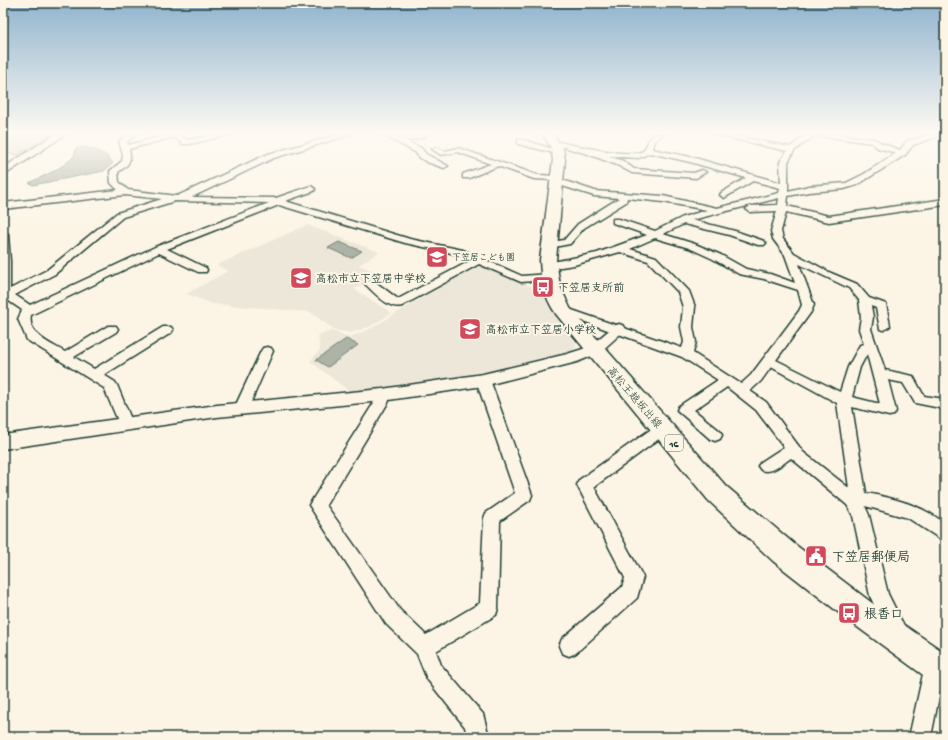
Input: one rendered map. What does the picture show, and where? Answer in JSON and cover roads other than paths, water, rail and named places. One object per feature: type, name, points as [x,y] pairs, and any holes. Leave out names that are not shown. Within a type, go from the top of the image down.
[{"type":"main road","name":"高松王越坂出線","points":[[558,169],[549,245],[548,272],[550,289],[562,310],[594,350],[717,493],[783,552],[940,669]]},
{"type":"street","points":[[118,169],[114,171],[114,178],[119,187],[125,192]]},
{"type":"street","points":[[7,294],[51,272],[120,215],[176,199],[241,169]]},
{"type":"street","points":[[466,176],[485,169]]},
{"type":"street","points":[[510,169],[537,177],[556,180],[594,193],[663,198],[726,208],[782,208],[829,219],[859,216],[945,202]]},
{"type":"street","points":[[628,169],[632,171],[696,176],[702,172]]},
{"type":"street","points":[[720,169],[752,178],[783,191]]},
{"type":"street","points":[[742,391],[769,361],[805,312],[808,305],[790,255],[778,239],[776,231],[782,208],[784,169]]},
{"type":"street","points":[[3,206],[125,192],[176,199],[260,199],[277,202],[408,241],[459,252],[520,279],[548,272],[620,249],[655,234],[682,220],[783,191],[854,183],[877,169]]},
{"type":"street","points":[[724,195],[752,178]]},
{"type":"street","points":[[126,424],[110,385],[31,337],[24,319],[25,314],[29,310],[159,249],[311,189]]},
{"type":"street","points":[[549,245],[566,242],[581,226],[622,200],[623,195]]},
{"type":"street","points":[[682,220],[732,233],[761,243]]},
{"type":"street","points":[[616,221],[692,246],[717,257],[743,272],[766,276],[793,286],[802,287]]},
{"type":"street","points":[[3,234],[5,261],[4,293],[29,310]]},
{"type":"street","points":[[159,249],[202,270]]},
{"type":"street","points":[[620,249],[652,258],[683,291],[689,307],[687,327],[690,342],[686,354]]},
{"type":"street","points":[[790,255],[827,275],[853,286],[865,300],[882,306],[884,326]]},
{"type":"street","points":[[370,283],[389,299],[398,304],[480,260]]},
{"type":"street","points":[[769,361],[844,400],[889,411],[880,374],[865,329],[867,317],[865,300]]},
{"type":"street","points":[[562,310],[686,354],[742,391],[770,417],[793,449],[809,466],[854,497],[903,508],[937,526],[945,534]]},
{"type":"street","points":[[65,358],[112,329]]},
{"type":"street","points":[[3,442],[241,409],[382,395],[483,380],[570,358],[594,350],[619,329]]},
{"type":"street","points":[[95,375],[167,330]]},
{"type":"street","points":[[871,347],[864,348],[854,367],[844,400],[854,497],[861,515],[879,596],[902,642]]},
{"type":"street","points":[[241,409],[267,351]]},
{"type":"street","points":[[880,374],[908,379],[920,400],[945,404]]},
{"type":"street","points":[[424,647],[489,608],[492,518],[524,495],[483,380]]},
{"type":"street","points":[[715,435],[684,410],[727,380]]},
{"type":"street","points":[[382,395],[382,401],[317,505],[393,617],[424,647],[434,672],[475,722],[478,737]]},
{"type":"street","points":[[569,646],[630,592],[634,577],[585,485],[662,429]]},
{"type":"street","points":[[766,466],[793,449]]},
{"type":"street","points":[[920,737],[940,669]]},
{"type":"place","name":"下笠居こども園","points":[[437,257]]},
{"type":"place","name":"高松市立下笠居中学校","points":[[301,278]]},
{"type":"place","name":"下笠居支所前","points":[[543,287]]},
{"type":"place","name":"高松市立下笠居小学校","points":[[470,329]]},
{"type":"place","name":"下笠居郵便局","points":[[816,556]]},
{"type":"place","name":"根香口","points":[[849,613]]}]
